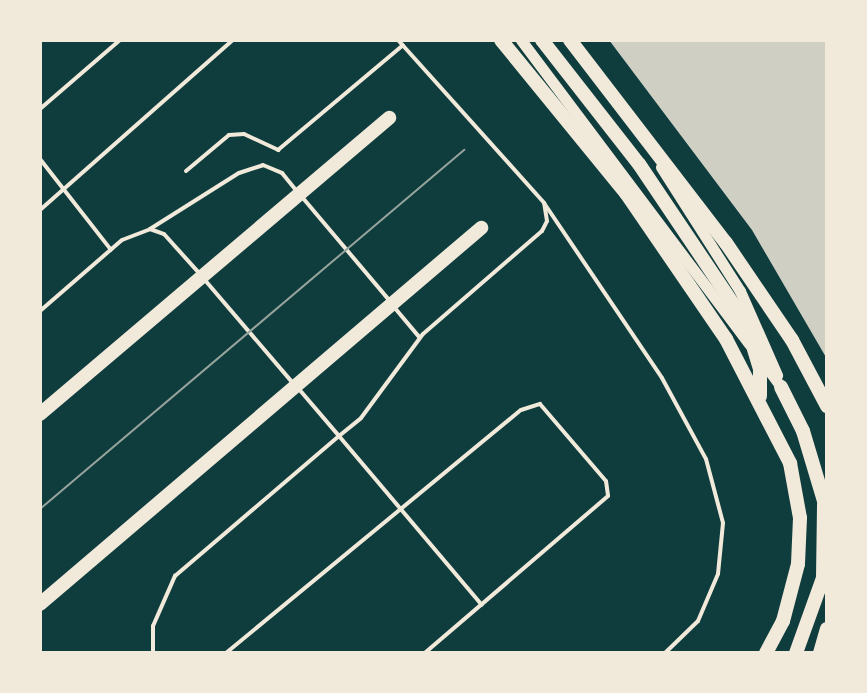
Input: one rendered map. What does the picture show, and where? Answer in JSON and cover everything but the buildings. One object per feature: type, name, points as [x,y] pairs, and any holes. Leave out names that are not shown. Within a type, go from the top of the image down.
[{"type":"highway","points":[[501,40],[626,193],[726,339],[790,463],[801,529],[792,595],[766,653]]},
{"type":"highway","points":[[542,40],[639,164],[746,323],[760,369],[760,400]]},
{"type":"highway","points":[[570,40],[726,243],[792,340],[827,406]]},
{"type":"highway","points":[[40,414],[389,118]]},
{"type":"highway","points":[[40,604],[481,228]]},
{"type":"highway","points":[[781,387],[803,431],[826,508],[823,578],[796,653]]},
{"type":"highway","points":[[820,653],[827,629]]},
{"type":"street","points":[[521,40],[781,387]]},
{"type":"street","points":[[570,40],[740,291],[781,387]]},
{"type":"lane","points":[[40,109],[120,40]]},
{"type":"lane","points":[[40,210],[233,40]]},
{"type":"lane","points":[[186,171],[229,135],[244,134],[278,150],[400,42],[544,203],[678,404],[706,459],[721,509],[722,555],[712,592],[698,621],[665,653]]},
{"type":"lane","points":[[40,159],[111,250]]},
{"type":"lane","points":[[40,311],[111,250],[239,173],[263,165],[288,180],[419,338]]},
{"type":"lane","points":[[153,653],[153,626],[175,576],[361,418],[419,338],[542,231],[547,221],[544,203]]},
{"type":"lane","points":[[150,229],[164,234],[192,265],[482,605]]},
{"type":"lane","points":[[226,653],[521,410],[540,404],[606,481],[608,496],[425,653]]},
{"type":"tram line","points":[[40,509],[464,150]]}]
